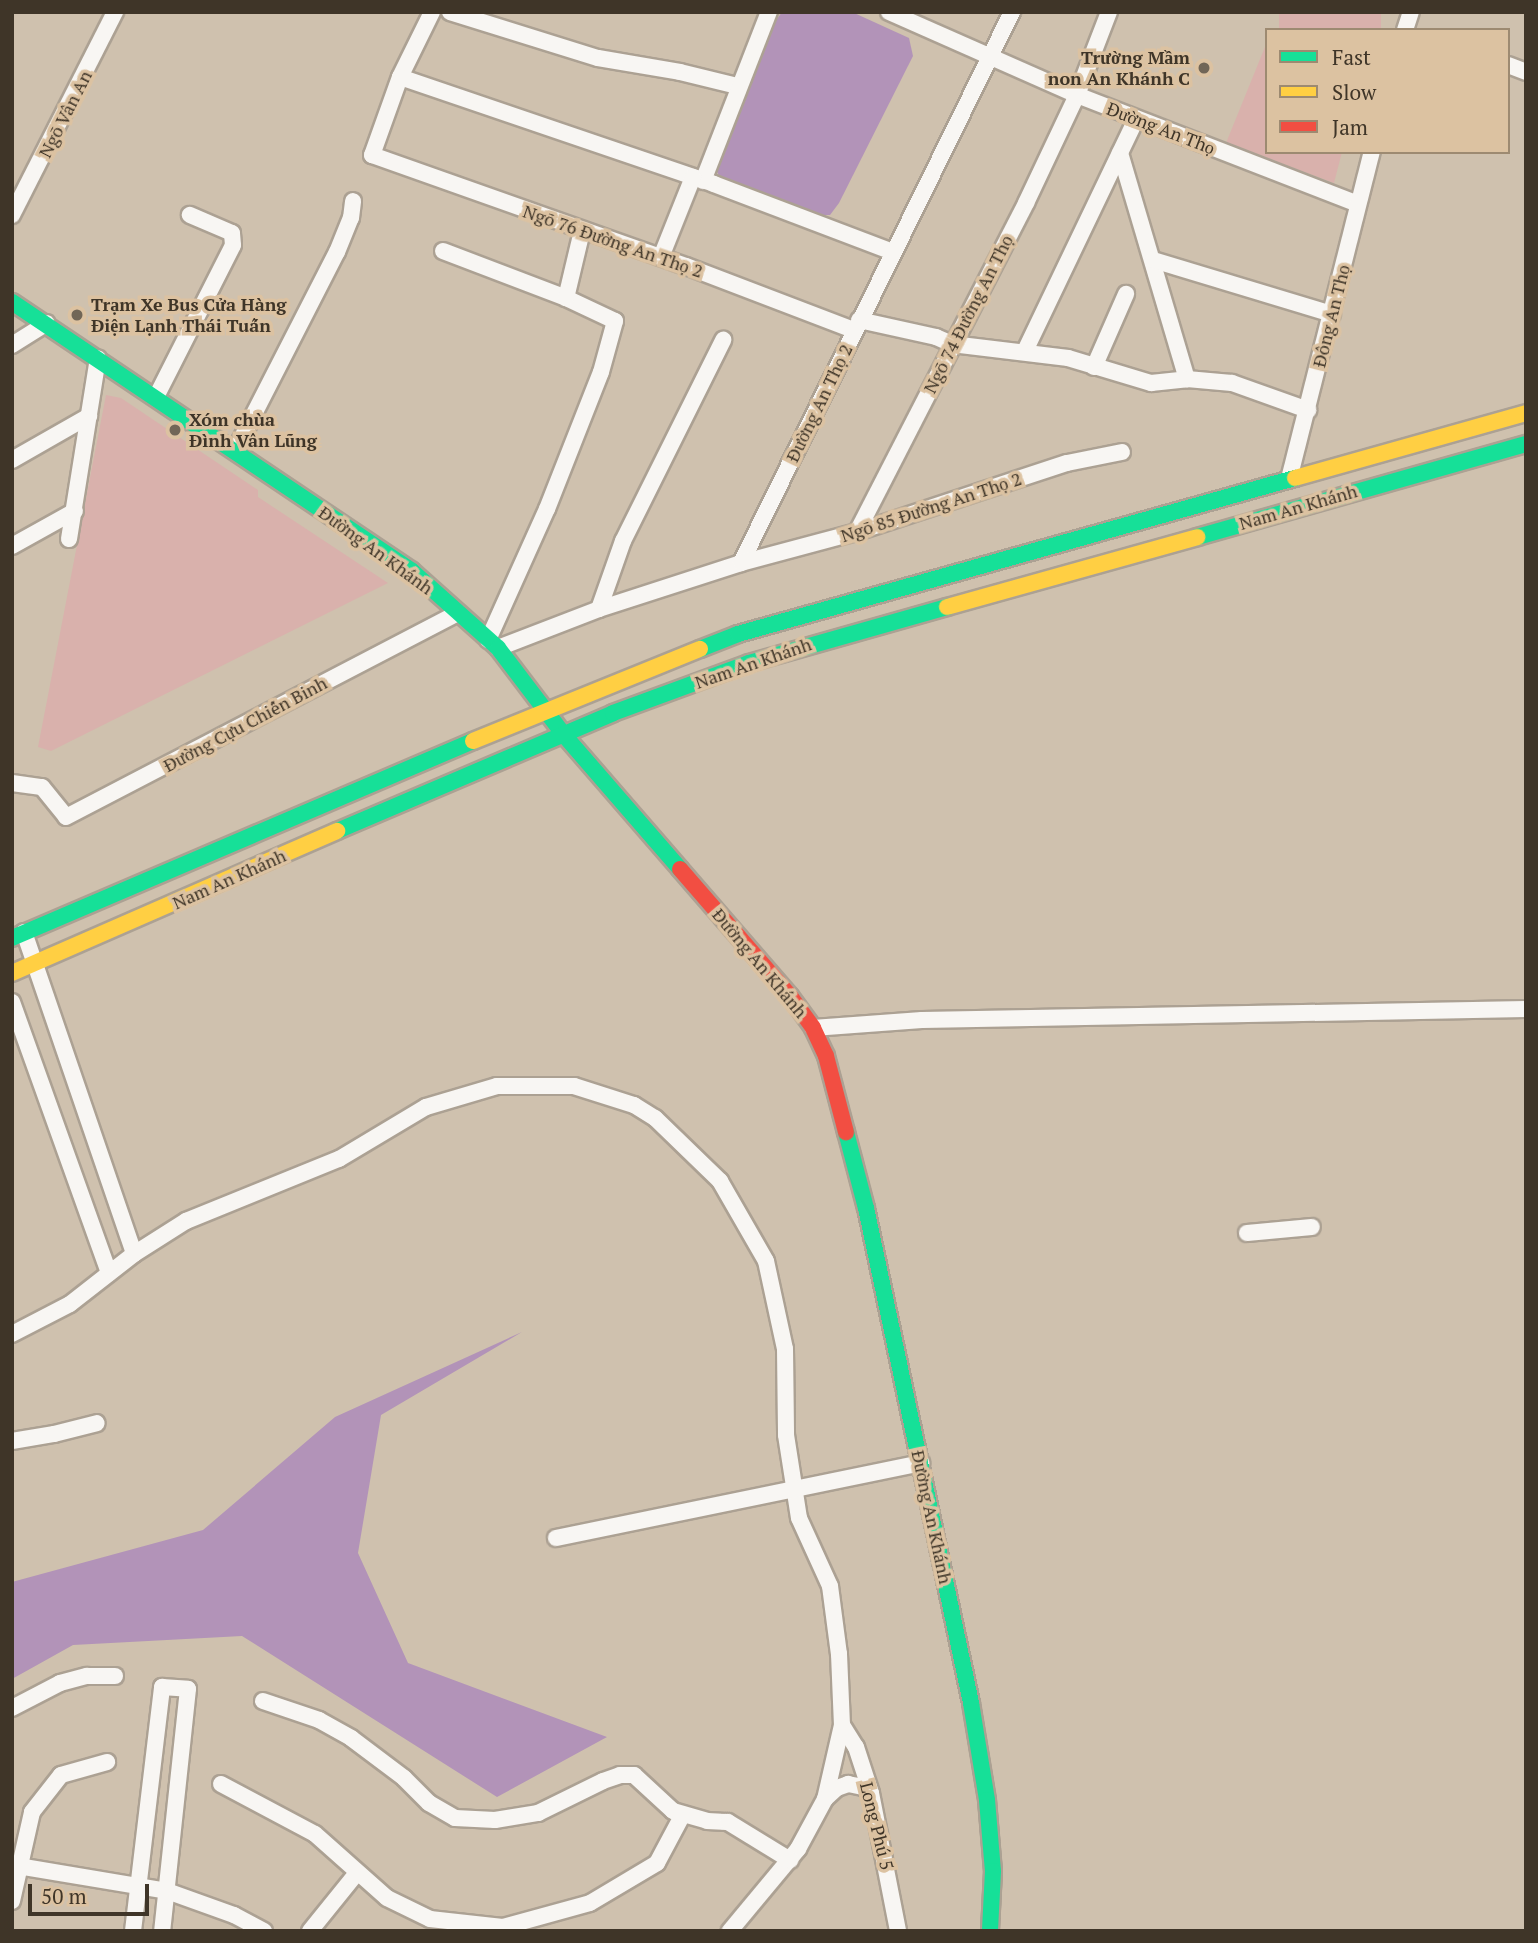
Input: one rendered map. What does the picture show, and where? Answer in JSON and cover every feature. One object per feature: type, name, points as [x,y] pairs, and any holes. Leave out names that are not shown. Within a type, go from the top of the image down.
[{"type":"street","name":"Ngõ Vân An","points":[[12,215],[115,12]]},
{"type":"street","points":[[432,12],[400,77],[698,179],[892,251]]},
{"type":"street","points":[[450,12],[598,58],[680,72],[737,86]]},
{"type":"street","points":[[661,257],[698,179],[769,12]]},
{"type":"street","name":"Đường An Thọ","points":[[889,12],[989,59],[1358,204]]},
{"type":"street","name":"Đường An Thọ 2","points":[[741,563],[892,251],[1012,12]]},
{"type":"street","name":"Ngõ 74 Đường An Thọ","points":[[857,532],[1077,95],[1109,12]]},
{"type":"street","name":"Ngõ 76 Đường An Thọ 2","points":[[400,77],[372,155],[582,231],[857,325],[936,337],[952,344],[1068,358],[1151,383],[1187,379],[1232,383],[1308,410]]},
{"type":"street","points":[[1025,351],[1136,119]]},
{"type":"street","points":[[1120,153],[1187,379]]},
{"type":"street","name":"Đông An Thọ","points":[[1289,479],[1371,154]]},
{"type":"street","points":[[235,451],[337,252],[351,218],[353,201]]},
{"type":"street","points":[[156,397],[233,245],[232,233],[190,215]]},
{"type":"street","points":[[566,298],[582,231]]},
{"type":"street","points":[[443,251],[566,298],[615,321],[601,372],[493,644]]},
{"type":"street","points":[[1153,260],[1332,314]]},
{"type":"street","points":[[1094,367],[1126,294]]},
{"type":"street","name":"Đường An Khánh","points":[[12,302],[47,323],[412,571],[493,644],[564,735],[790,996],[813,1028],[826,1056],[866,1208],[981,1760],[993,1871],[990,1931]]},
{"type":"street","points":[[12,345],[47,323]]},
{"type":"street","points":[[599,609],[623,541],[723,340]]},
{"type":"street","points":[[69,539],[98,358]]},
{"type":"street","name":"Nam An Khánh","points":[[18,935],[547,710],[778,621],[1526,413]]},
{"type":"street","points":[[12,460],[89,416]]},
{"type":"street","name":"Nam An Khánh","points":[[12,973],[613,713],[781,652],[1526,444]]},
{"type":"street","name":"Ngõ 85 Đường An Thọ 2","points":[[741,563],[857,532],[1067,463],[1122,452]]},
{"type":"street","points":[[1289,479],[1291,509]]},
{"type":"street","points":[[12,546],[75,511]]},
{"type":"street","points":[[493,644],[741,563]]},
{"type":"street","name":"Đường Cựu Chiến Binh","points":[[12,783],[42,787],[66,817],[458,613]]},
{"type":"street","points":[[18,935],[36,963],[134,1254]]},
{"type":"street","points":[[12,1002],[110,1273]]},
{"type":"street","points":[[813,1028],[922,1020],[1526,1009]]},
{"type":"street","points":[[12,1334],[70,1304],[134,1254],[186,1221],[339,1159],[426,1107],[497,1086],[574,1086],[634,1105],[655,1118],[720,1181],[766,1261],[785,1349],[786,1435],[799,1518],[830,1586],[842,1722],[825,1799],[790,1860],[730,1931]]},
{"type":"street","points":[[1247,1233],[1312,1227]]},
{"type":"street","points":[[12,1441],[97,1423]]},
{"type":"street","points":[[556,1538],[794,1486],[921,1463]]},
{"type":"street","points":[[12,1708],[60,1683],[87,1676],[115,1676]]},
{"type":"street","points":[[133,1931],[162,1687],[188,1689],[162,1931]]},
{"type":"street","points":[[263,1700],[319,1720],[351,1738],[404,1778],[429,1802],[455,1818],[495,1820],[538,1813],[620,1775],[634,1775],[673,1811],[708,1821],[728,1822],[790,1860]]},
{"type":"street","name":"Long Phú 5","points":[[842,1722],[856,1747],[871,1793],[898,1931]]},
{"type":"street","points":[[12,1901],[15,1865],[32,1812],[61,1775],[107,1762]]},
{"type":"street","points":[[221,1784],[315,1834],[356,1874],[387,1898],[430,1919],[503,1927],[590,1903],[657,1863],[683,1814]]},
{"type":"street","points":[[825,1799],[837,1788],[848,1784],[864,1787],[871,1793]]},
{"type":"street","points":[[15,1865],[167,1891],[234,1915],[264,1931]]},
{"type":"street","points":[[310,1931],[356,1874]]},
{"type":"shaded area","points":[[782,12],[852,12],[909,38],[913,56],[839,203],[830,215],[816,215],[720,177],[714,167],[772,26]]},
{"type":"shaded area","points":[[1279,12],[1381,12],[1381,28],[1279,28]]},
{"type":"shaded area","points":[[1265,47],[1265,154],[1341,154],[1334,183],[1226,143]]},
{"type":"shaded area","points":[[106,395],[121,398],[258,490],[258,497],[388,583],[51,751],[38,747]]},
{"type":"shaded area","points":[[522,1332],[381,1415],[358,1553],[408,1663],[607,1737],[497,1797],[242,1636],[73,1645],[12,1679],[12,1582],[203,1530],[335,1417]]},
{"type":"traffic: fast","points":[[12,302],[412,571],[498,648],[564,735],[680,869]]},
{"type":"traffic: fast","points":[[1197,537],[1526,444]]},
{"type":"traffic: fast","points":[[700,649],[738,634],[1295,478]]},
{"type":"traffic: fast","points":[[337,831],[613,713],[749,663],[947,607]]},
{"type":"traffic: fast","points":[[12,938],[473,741]]},
{"type":"traffic: fast","points":[[846,1132],[866,1208],[971,1703],[987,1800],[993,1871],[990,1931]]},
{"type":"traffic: slow","points":[[1295,478],[1526,413]]},
{"type":"traffic: slow","points":[[947,607],[1197,537]]},
{"type":"traffic: slow","points":[[473,741],[700,649]]},
{"type":"traffic: slow","points":[[12,973],[337,831]]},
{"type":"traffic: jam","points":[[680,869],[790,996],[813,1028],[826,1056],[846,1132]]},
{"type":"place","name":"Trường Mầm non An Khánh C","points":[[1204,68]]},
{"type":"place","name":"Trạm Xe Bus Cửa Hàng Điện Lạnh Thái Tuấn","points":[[77,315]]},
{"type":"place","name":"Xóm chùa Đình Vân Lũng","points":[[175,430]]}]
